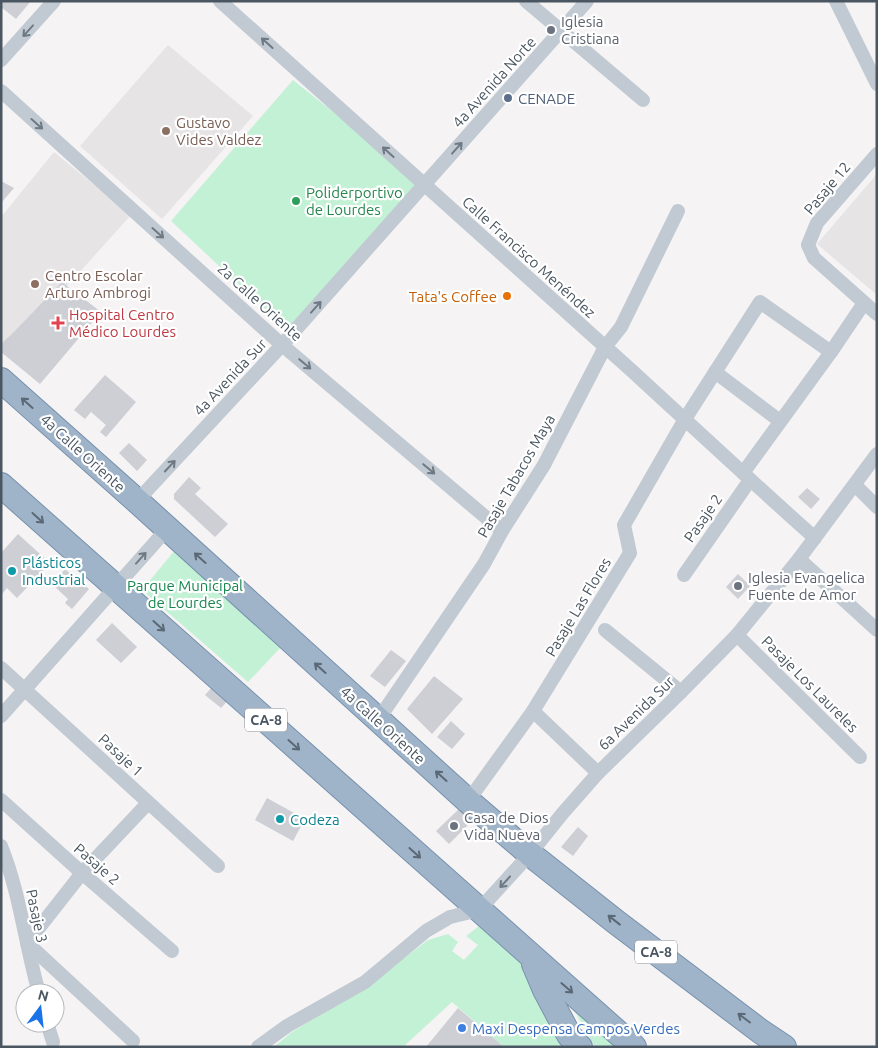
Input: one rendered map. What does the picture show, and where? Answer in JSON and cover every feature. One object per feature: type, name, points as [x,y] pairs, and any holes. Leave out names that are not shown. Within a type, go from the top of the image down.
[{"type":"highway","name":"4a Calle Oriente","points":[[1,380],[468,802],[624,928],[784,1047]]},
{"type":"highway","name":"CA-8","points":[[1,485],[634,1047]]},
{"type":"highway","points":[[530,956],[545,990],[569,1035],[580,1047]]},
{"type":"street","points":[[1,60],[54,1]]},
{"type":"street","name":"Calle Francisco Menéndez","points":[[220,1],[815,538]]},
{"type":"street","points":[[526,1],[644,100]]},
{"type":"street","name":"4a Avenida Norte","points":[[424,184],[587,1]]},
{"type":"street","points":[[836,1],[877,84]]},
{"type":"street","name":"2a Calle Oriente","points":[[1,91],[282,345],[502,531]]},
{"type":"street","name":"Pasaje 12","points":[[864,302],[814,258],[808,245],[817,223],[877,154]]},
{"type":"street","name":"4a Avenida Sur","points":[[137,501],[282,345],[424,184]]},
{"type":"street","name":"Pasaje Tabacos Maya","points":[[378,720],[484,564],[502,531],[544,465],[605,347],[622,327],[678,211]]},
{"type":"street","name":"Pasaje Las Flores","points":[[468,802],[534,711],[630,553],[624,525],[685,419],[760,302],[831,352]]},
{"type":"street","points":[[864,302],[877,314]]},
{"type":"street","name":"Pasaje 2","points":[[684,575],[780,421],[831,352],[864,302]]},
{"type":"street","points":[[715,372],[780,421]]},
{"type":"street","name":"6a Avenida Sur","points":[[480,910],[598,773],[737,635],[799,560],[877,454]]},
{"type":"street","points":[[855,485],[877,507]]},
{"type":"street","points":[[1,716],[167,529]]},
{"type":"street","points":[[799,560],[877,630]]},
{"type":"street","points":[[605,630],[681,692]]},
{"type":"street","name":"Pasaje Los Laureles","points":[[737,635],[860,757]]},
{"type":"street","name":"Pasaje 1","points":[[1,668],[218,866]]},
{"type":"street","points":[[534,711],[598,773]]},
{"type":"street","name":"Pasaje 2","points":[[1,800],[172,951]]},
{"type":"street","points":[[133,1041],[27,943],[82,873],[148,803]]},
{"type":"street","name":"Pasaje 3","points":[[1,846],[12,876],[35,983]]},
{"type":"street","points":[[258,1047],[287,1026],[365,982],[426,931],[450,917],[480,910]]},
{"type":"street","points":[[50,1033],[53,1042]]},
{"type":"shaded area","name":"Gustavo Vides Valdez","points":[[168,45],[253,116],[162,219],[80,146]]},
{"type":"shaded area","name":"Centro Escolar Arturo Ambrogi","points":[[54,152],[131,215],[5,355],[1,351],[1,217]]},
{"type":"shaded area","points":[[877,176],[877,295],[817,244]]},
{"type":"green space","name":"Poliderportivo de Lourdes","points":[[293,80],[421,182],[293,335],[171,221]]},
{"type":"green space","name":"Parque Municipal de Lourdes","points":[[175,550],[282,646],[248,682],[142,590]]},
{"type":"green space","points":[[479,926],[519,961],[568,1047],[504,1047],[452,1002],[403,1047],[274,1047],[292,1032],[366,987],[428,940],[448,934],[458,942],[452,951],[464,960],[478,945],[466,936]]},
{"type":"green space","points":[[568,1000],[631,1047],[595,1047]]},
{"type":"building","points":[[1,1],[31,1],[16,19],[1,7]]},
{"type":"building","points":[[1,181],[14,188],[1,203]]},
{"type":"building","name":"Hospital Centro Médico Lourdes","points":[[62,282],[101,312],[40,384],[1,352],[1,344]]},
{"type":"building","points":[[105,375],[136,402],[106,437],[100,432],[106,425],[91,412],[85,419],[74,410]]},
{"type":"building","points":[[129,443],[147,460],[137,471],[119,453]]},
{"type":"building","points":[[189,477],[201,488],[195,494],[228,524],[215,537],[174,499],[174,494]]},
{"type":"building","points":[[807,488],[820,499],[811,509],[798,497]]},
{"type":"building","name":"Plásticos Industrial","points":[[18,534],[50,563],[17,598],[7,588],[1,595],[1,553]]},
{"type":"building","points":[[65,569],[89,589],[72,609],[65,603],[68,599],[52,584]]},
{"type":"building","name":"Iglesia Evangelica Fuente de Amor","points":[[738,574],[750,586],[738,599],[726,587]]},
{"type":"building","points":[[112,623],[137,647],[121,663],[96,640]]},
{"type":"building","points":[[391,650],[406,661],[385,687],[370,676]]},
{"type":"building","points":[[434,676],[463,699],[432,734],[407,709]]},
{"type":"building","points":[[214,685],[230,698],[221,708],[205,695]]},
{"type":"building","points":[[451,721],[465,734],[452,749],[437,737]]},
{"type":"building","name":"Codeza","points":[[267,798],[305,819],[293,841],[255,820]]},
{"type":"building","name":"Casa de Dios Vida Nueva","points":[[459,809],[472,821],[449,844],[436,831]]},
{"type":"building","points":[[578,827],[588,836],[573,856],[561,847]]},
{"type":"building","name":"Maxi Despensa Campos Verdes","points":[[458,1008],[504,1047],[426,1047]]},
{"type":"place","name":"Iglesia Cristiana","points":[[551,30]]},
{"type":"place","name":"CENADE","points":[[508,98]]},
{"type":"place","name":"Gustavo Vides Valdez","points":[[166,131]]},
{"type":"place","name":"Poliderportivo de Lourdes","points":[[296,201]]},
{"type":"place","name":"Centro Escolar Arturo Ambrogi","points":[[35,284]]},
{"type":"place","name":"Tata's Coffee","points":[[507,296]]},
{"type":"place","name":"Hospital Centro Médico Lourdes","points":[[58,323]]},
{"type":"place","name":"Plásticos Industrial","points":[[12,571]]},
{"type":"place","name":"Iglesia Evangelica Fuente de Amor","points":[[738,586]]},
{"type":"place","name":"Codeza","points":[[280,819]]},
{"type":"place","name":"Casa de Dios Vida Nueva","points":[[454,826]]},
{"type":"place","name":"Maxi Despensa Campos Verdes","points":[[462,1028]]}]
